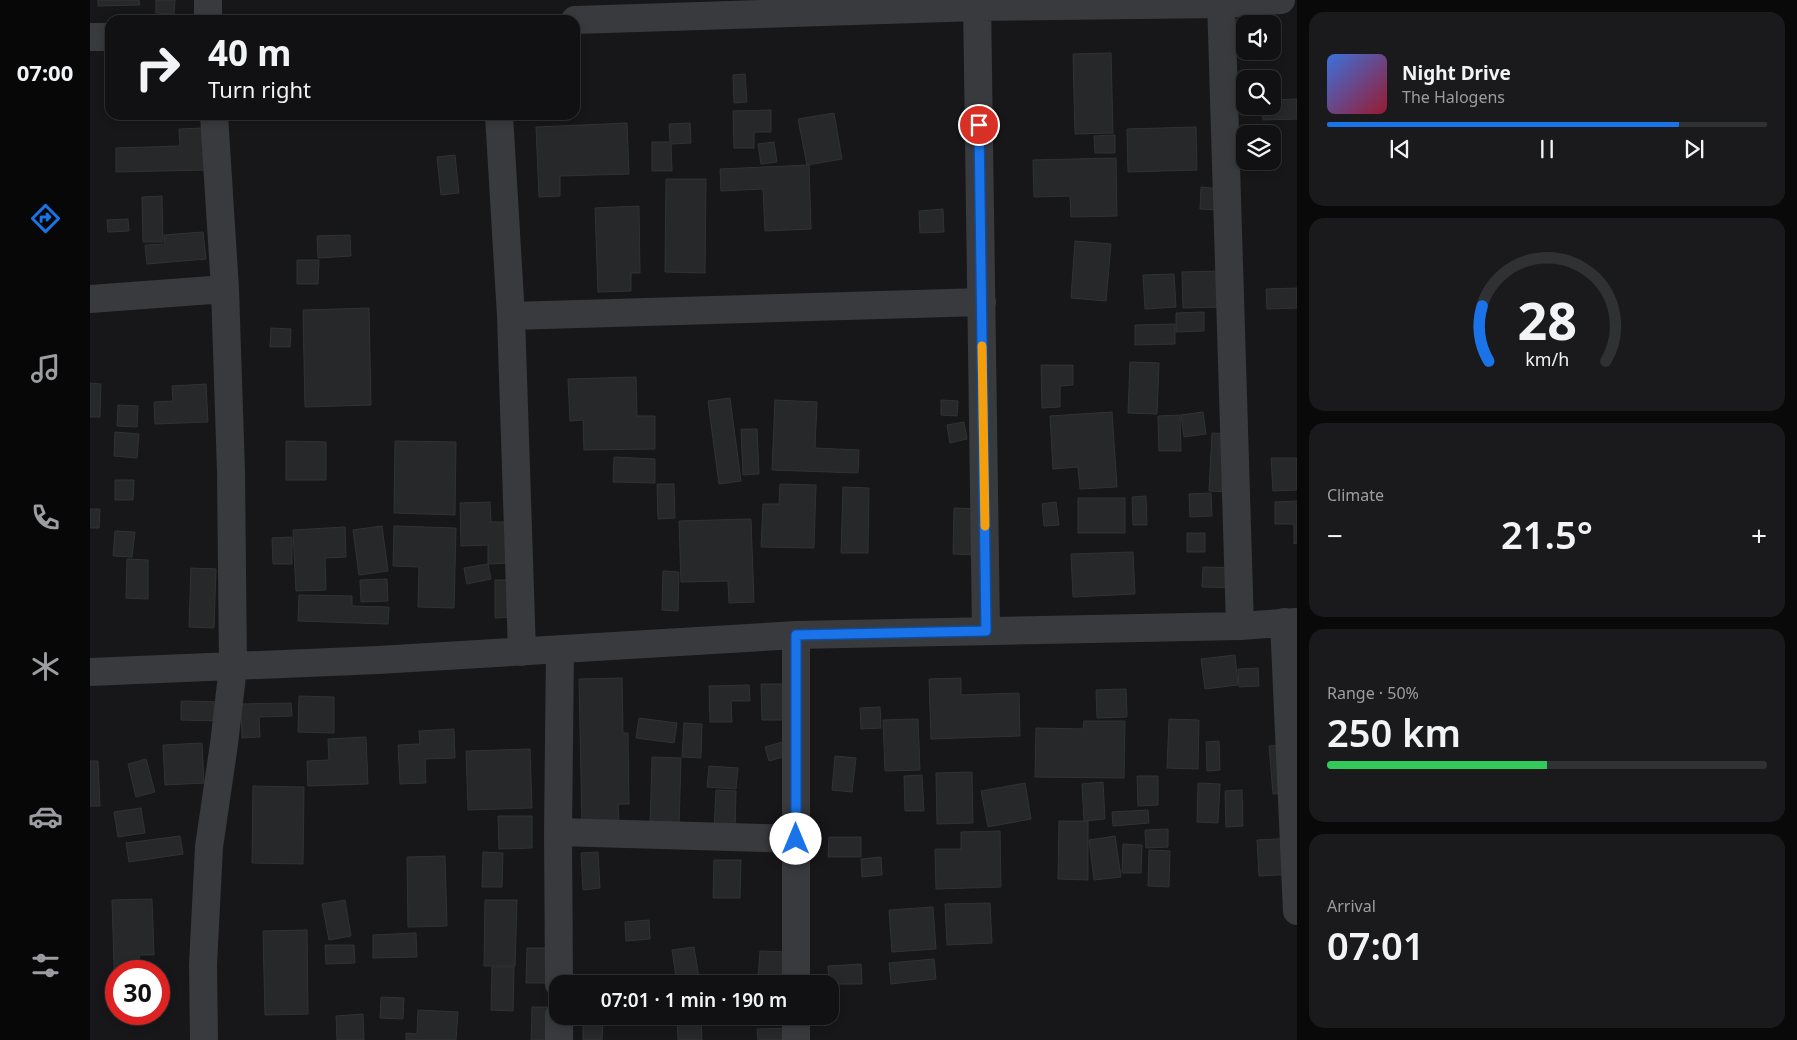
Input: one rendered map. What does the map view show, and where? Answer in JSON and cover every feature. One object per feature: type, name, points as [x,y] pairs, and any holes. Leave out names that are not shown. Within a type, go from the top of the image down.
[{"type":"street","points":[[208,0],[208,15]]},
{"type":"street","points":[[580,20],[738,7],[1281,0]]},
{"type":"street","points":[[1221,2],[1240,626]]},
{"type":"street","points":[[977,3],[986,631]]},
{"type":"street","points":[[90,37],[105,36]]},
{"type":"street","points":[[204,1040],[203,965],[209,847],[233,666],[231,472],[225,288],[214,120]]},
{"type":"street","points":[[498,120],[511,316],[522,652]]},
{"type":"street","points":[[90,300],[225,288]]},
{"type":"street","points":[[511,316],[982,302]]},
{"type":"street","points":[[90,672],[522,652],[796,635],[1240,626],[1291,622],[1297,911]]},
{"type":"street","points":[[796,635],[796,975]]},
{"type":"street","points":[[559,975],[560,650]]},
{"type":"street","points":[[558,832],[796,839]]},
{"type":"street","points":[[559,1025],[559,1040]]},
{"type":"street","points":[[796,1025],[796,1040]]},
{"type":"building","points":[[98,0],[139,0],[140,5],[98,6]]},
{"type":"building","points":[[156,0],[175,0],[174,14],[156,13]]},
{"type":"building","points":[[1111,53],[1113,133],[1075,134],[1073,54]]},
{"type":"building","points":[[745,74],[747,102],[734,103],[733,75]]},
{"type":"building","points":[[1297,99],[1297,119],[1263,120],[1263,115],[1281,115],[1281,100]]},
{"type":"building","points":[[771,110],[771,132],[754,132],[754,148],[734,148],[733,111]]},
{"type":"building","points":[[834,113],[842,159],[807,165],[798,119]]},
{"type":"building","points":[[627,123],[629,174],[560,176],[560,196],[539,197],[536,127]]},
{"type":"building","points":[[690,123],[691,143],[671,144],[672,171],[652,171],[652,142],[670,142],[669,124]]},
{"type":"building","points":[[1196,127],[1197,170],[1128,172],[1127,129]]},
{"type":"building","points":[[204,128],[205,170],[116,172],[116,148],[180,146],[179,129]]},
{"type":"building","points":[[1115,135],[1115,153],[1095,153],[1094,136]]},
{"type":"building","points":[[774,142],[777,162],[761,164],[758,144]]},
{"type":"building","points":[[455,155],[459,193],[441,195],[437,157]]},
{"type":"building","points":[[1116,158],[1117,216],[1071,217],[1070,196],[1034,197],[1033,160]]},
{"type":"building","points":[[809,165],[811,229],[765,231],[763,189],[721,191],[720,169]]},
{"type":"building","points":[[666,179],[706,179],[705,273],[665,272]]},
{"type":"building","points":[[1201,187],[1221,189],[1219,210],[1200,209]]},
{"type":"building","points":[[162,196],[163,242],[143,242],[142,197]]},
{"type":"building","points":[[639,206],[640,273],[631,273],[631,291],[598,292],[595,208]]},
{"type":"building","points":[[943,209],[944,232],[920,233],[919,211]]},
{"type":"building","points":[[128,219],[129,231],[108,232],[107,220]]},
{"type":"building","points":[[203,232],[206,259],[147,264],[145,245],[165,244],[164,235]]},
{"type":"building","points":[[350,235],[351,256],[318,258],[317,236]]},
{"type":"building","points":[[1075,241],[1111,244],[1106,301],[1071,298]]},
{"type":"building","points":[[297,260],[319,260],[318,284],[297,284]]},
{"type":"building","points":[[1223,271],[1223,307],[1183,308],[1182,272]]},
{"type":"building","points":[[1174,274],[1176,307],[1145,309],[1143,275]]},
{"type":"building","points":[[1297,288],[1297,308],[1267,309],[1266,289]]},
{"type":"building","points":[[369,308],[371,405],[305,407],[303,310]]},
{"type":"building","points":[[1204,312],[1204,331],[1176,332],[1176,313]]},
{"type":"building","points":[[1175,324],[1175,344],[1135,345],[1135,325]]},
{"type":"building","points":[[271,328],[291,329],[290,347],[270,347]]},
{"type":"building","points":[[1130,362],[1159,363],[1157,414],[1128,413]]},
{"type":"building","points":[[1041,365],[1073,365],[1073,385],[1060,386],[1060,407],[1042,408]]},
{"type":"building","points":[[636,377],[637,416],[655,416],[655,449],[584,450],[583,420],[570,421],[568,379]]},
{"type":"building","points":[[90,383],[101,384],[100,417],[90,417]]},
{"type":"building","points":[[206,384],[208,422],[155,424],[154,402],[173,401],[172,386]]},
{"type":"building","points":[[730,398],[741,481],[719,484],[708,401]]},
{"type":"building","points":[[775,400],[817,402],[815,448],[859,450],[858,473],[772,470]]},
{"type":"building","points":[[941,400],[958,401],[957,416],[941,415]]},
{"type":"building","points":[[118,405],[138,406],[137,427],[117,426]]},
{"type":"building","points":[[1112,412],[1117,487],[1080,489],[1078,467],[1053,469],[1050,416]]},
{"type":"building","points":[[1203,412],[1206,434],[1184,437],[1181,415]]},
{"type":"building","points":[[1180,415],[1181,451],[1159,451],[1158,416]]},
{"type":"building","points":[[964,422],[967,439],[950,443],[947,425]]},
{"type":"building","points":[[741,429],[757,429],[759,474],[743,475]]},
{"type":"building","points":[[115,432],[139,434],[137,458],[114,456]]},
{"type":"building","points":[[1212,433],[1231,434],[1228,492],[1209,491]]},
{"type":"building","points":[[286,441],[326,442],[326,480],[286,480]]},
{"type":"building","points":[[395,441],[456,442],[455,515],[394,513]]},
{"type":"building","points":[[614,457],[655,459],[655,483],[613,482]]},
{"type":"building","points":[[1271,458],[1297,458],[1297,490],[1273,491]]},
{"type":"building","points":[[115,480],[134,480],[133,500],[115,500]]},
{"type":"building","points":[[657,484],[674,484],[675,518],[658,519]]},
{"type":"building","points":[[780,484],[816,485],[814,548],[761,547],[763,504],[779,504]]},
{"type":"building","points":[[843,487],[869,488],[868,553],[841,553]]},
{"type":"building","points":[[1211,493],[1212,516],[1190,517],[1189,494]]},
{"type":"building","points":[[1146,496],[1147,525],[1133,525],[1132,497]]},
{"type":"building","points":[[1078,498],[1125,498],[1125,533],[1078,533]]},
{"type":"building","points":[[1297,501],[1297,543],[1294,544],[1294,524],[1275,524],[1275,502]]},
{"type":"building","points":[[490,502],[491,522],[508,522],[509,563],[488,564],[488,545],[461,546],[460,503]]},
{"type":"building","points":[[1056,502],[1059,525],[1044,526],[1042,504]]},
{"type":"building","points":[[954,508],[979,509],[978,555],[953,554]]},
{"type":"building","points":[[90,509],[100,509],[99,528],[90,528]]},
{"type":"building","points":[[751,519],[754,602],[729,603],[728,581],[681,582],[679,521]]},
{"type":"building","points":[[382,526],[388,571],[359,575],[353,530]]},
{"type":"building","points":[[394,526],[456,528],[454,608],[418,607],[419,567],[393,566]]},
{"type":"building","points":[[345,527],[346,557],[325,558],[326,590],[296,591],[293,530]]},
{"type":"building","points":[[115,531],[135,532],[132,557],[113,556]]},
{"type":"building","points":[[1187,533],[1205,533],[1205,552],[1187,552]]},
{"type":"building","points":[[292,537],[292,564],[273,564],[272,538]]},
{"type":"building","points":[[1133,552],[1135,594],[1073,597],[1071,554]]},
{"type":"building","points":[[127,559],[148,560],[148,599],[126,598]]},
{"type":"building","points":[[488,564],[491,579],[467,584],[464,568]]},
{"type":"building","points":[[1203,567],[1242,568],[1242,588],[1202,587]]},
{"type":"building","points":[[191,568],[216,569],[214,628],[189,627]]},
{"type":"building","points":[[663,571],[679,572],[678,611],[662,610]]},
{"type":"building","points":[[387,579],[388,601],[361,602],[360,580]]},
{"type":"building","points":[[495,580],[512,580],[513,617],[495,618]]},
{"type":"building","points":[[299,595],[352,596],[352,606],[389,607],[388,624],[298,621]]},
{"type":"building","points":[[1235,655],[1238,685],[1205,689],[1201,659]]},
{"type":"building","points":[[1258,668],[1259,686],[1239,687],[1238,669]]},
{"type":"building","points":[[622,678],[623,733],[628,733],[629,804],[618,804],[619,824],[582,825],[579,679]]},
{"type":"building","points":[[961,678],[961,695],[1019,693],[1020,736],[931,739],[929,679]]},
{"type":"building","points":[[761,684],[790,684],[791,720],[762,720]]},
{"type":"building","points":[[749,685],[750,701],[731,701],[732,722],[710,722],[709,686]]},
{"type":"building","points":[[1126,689],[1127,717],[1097,718],[1096,690]]},
{"type":"building","points":[[299,696],[334,697],[334,733],[298,732]]},
{"type":"building","points":[[181,701],[224,702],[223,721],[181,720]]},
{"type":"building","points":[[291,703],[292,716],[259,717],[260,737],[242,738],[241,704]]},
{"type":"building","points":[[880,707],[881,728],[861,729],[860,708]]},
{"type":"building","points":[[639,718],[677,723],[674,743],[636,738]]},
{"type":"building","points":[[918,719],[920,770],[885,771],[883,720]]},
{"type":"building","points":[[1169,719],[1199,720],[1198,769],[1167,768]]},
{"type":"building","points":[[1084,721],[1125,721],[1124,778],[1035,777],[1036,728],[1083,729]]},
{"type":"building","points":[[684,723],[702,724],[701,758],[682,757]]},
{"type":"building","points":[[454,729],[455,758],[425,759],[426,783],[400,784],[398,745],[420,744],[419,731]]},
{"type":"building","points":[[366,737],[368,784],[308,786],[307,761],[329,760],[328,739]]},
{"type":"building","points":[[786,741],[790,755],[769,761],[765,747]]},
{"type":"building","points":[[1219,741],[1220,770],[1207,771],[1206,742]]},
{"type":"building","points":[[202,743],[204,783],[165,785],[163,745]]},
{"type":"building","points":[[1292,744],[1296,792],[1273,794],[1269,746]]},
{"type":"building","points":[[530,749],[532,808],[468,810],[466,751]]},
{"type":"building","points":[[835,756],[856,758],[852,792],[832,790]]},
{"type":"building","points":[[652,757],[681,758],[679,828],[650,827]]},
{"type":"building","points":[[146,759],[155,792],[136,797],[128,764]]},
{"type":"building","points":[[90,761],[98,761],[100,806],[90,806]]},
{"type":"building","points":[[709,766],[738,768],[736,789],[707,787]]},
{"type":"building","points":[[972,772],[973,823],[937,824],[936,773]]},
{"type":"building","points":[[922,775],[924,811],[905,811],[904,776]]},
{"type":"building","points":[[1137,776],[1158,776],[1158,805],[1138,806]]},
{"type":"building","points":[[1103,782],[1105,819],[1084,821],[1082,784]]},
{"type":"building","points":[[1025,783],[1031,819],[988,827],[981,791]]},
{"type":"building","points":[[1198,783],[1220,784],[1218,823],[1197,822]]},
{"type":"building","points":[[253,786],[304,787],[303,864],[252,863]]},
{"type":"building","points":[[716,790],[736,791],[735,831],[714,830]]},
{"type":"building","points":[[1242,790],[1243,826],[1226,827],[1225,791]]},
{"type":"building","points":[[141,808],[145,833],[118,837],[114,812]]},
{"type":"building","points":[[1148,810],[1149,823],[1113,826],[1112,812]]},
{"type":"building","points":[[498,816],[532,816],[532,848],[499,849]]},
{"type":"building","points":[[1059,821],[1088,821],[1088,880],[1058,879]]},
{"type":"building","points":[[1168,829],[1168,847],[1146,848],[1145,830]]},
{"type":"building","points":[[1000,831],[1001,887],[936,889],[935,849],[961,849],[961,832]]},
{"type":"building","points":[[180,836],[183,854],[129,862],[126,843]]},
{"type":"building","points":[[1115,836],[1121,877],[1094,880],[1089,840]]},
{"type":"building","points":[[829,837],[861,837],[861,857],[828,857]]},
{"type":"building","points":[[1297,838],[1297,874],[1259,876],[1257,840]]},
{"type":"building","points":[[1123,844],[1142,845],[1141,873],[1122,873]]},
{"type":"building","points":[[1149,850],[1170,851],[1169,887],[1148,886]]},
{"type":"building","points":[[483,852],[503,853],[502,887],[482,887]]},
{"type":"building","points":[[598,852],[600,888],[583,890],[581,853]]},
{"type":"building","points":[[445,856],[447,926],[408,927],[407,857]]},
{"type":"building","points":[[881,857],[882,875],[862,877],[861,859]]},
{"type":"building","points":[[714,860],[741,860],[740,898],[713,898]]},
{"type":"building","points":[[152,899],[154,955],[139,955],[139,960],[114,960],[112,900]]},
{"type":"building","points":[[345,900],[351,936],[329,940],[322,904]]},
{"type":"building","points":[[485,900],[517,900],[515,966],[484,966]]},
{"type":"building","points":[[990,903],[992,943],[947,945],[945,904]]},
{"type":"building","points":[[933,907],[936,949],[892,952],[889,910]]},
{"type":"building","points":[[649,920],[650,939],[626,941],[625,922]]},
{"type":"building","points":[[307,930],[308,1014],[265,1015],[263,931]]},
{"type":"building","points":[[416,933],[417,957],[373,958],[373,935]]},
{"type":"building","points":[[325,945],[354,945],[355,963],[326,964]]},
{"type":"building","points":[[694,947],[699,975],[676,975],[672,950]]},
{"type":"building","points":[[527,948],[564,948],[564,975],[549,975],[549,983],[526,983]]},
{"type":"building","points":[[760,951],[789,952],[788,975],[758,975]]},
{"type":"building","points":[[934,959],[936,979],[891,984],[889,963]]},
{"type":"building","points":[[861,964],[862,984],[839,984],[839,975],[828,975],[828,966]]},
{"type":"building","points":[[492,967],[514,967],[513,1011],[491,1010]]},
{"type":"building","points":[[381,997],[404,998],[403,1019],[380,1018]]},
{"type":"building","points":[[532,1007],[549,1007],[549,1025],[563,1025],[567,1040],[531,1040]]},
{"type":"building","points":[[418,1010],[458,1012],[456,1040],[406,1040],[406,1033],[417,1034]]},
{"type":"building","points":[[363,1014],[364,1040],[337,1040],[336,1016]]},
{"type":"building","points":[[583,1025],[603,1025],[602,1040],[583,1040]]},
{"type":"building","points":[[677,1025],[701,1025],[702,1040],[678,1040]]},
{"type":"building","points":[[796,1028],[796,1040],[758,1040],[757,1029]]},
{"type":"slow traffic","points":[[982,346],[985,526]]},
{"type":"route","points":[[796,839],[796,635],[986,631],[979,125]]}]
